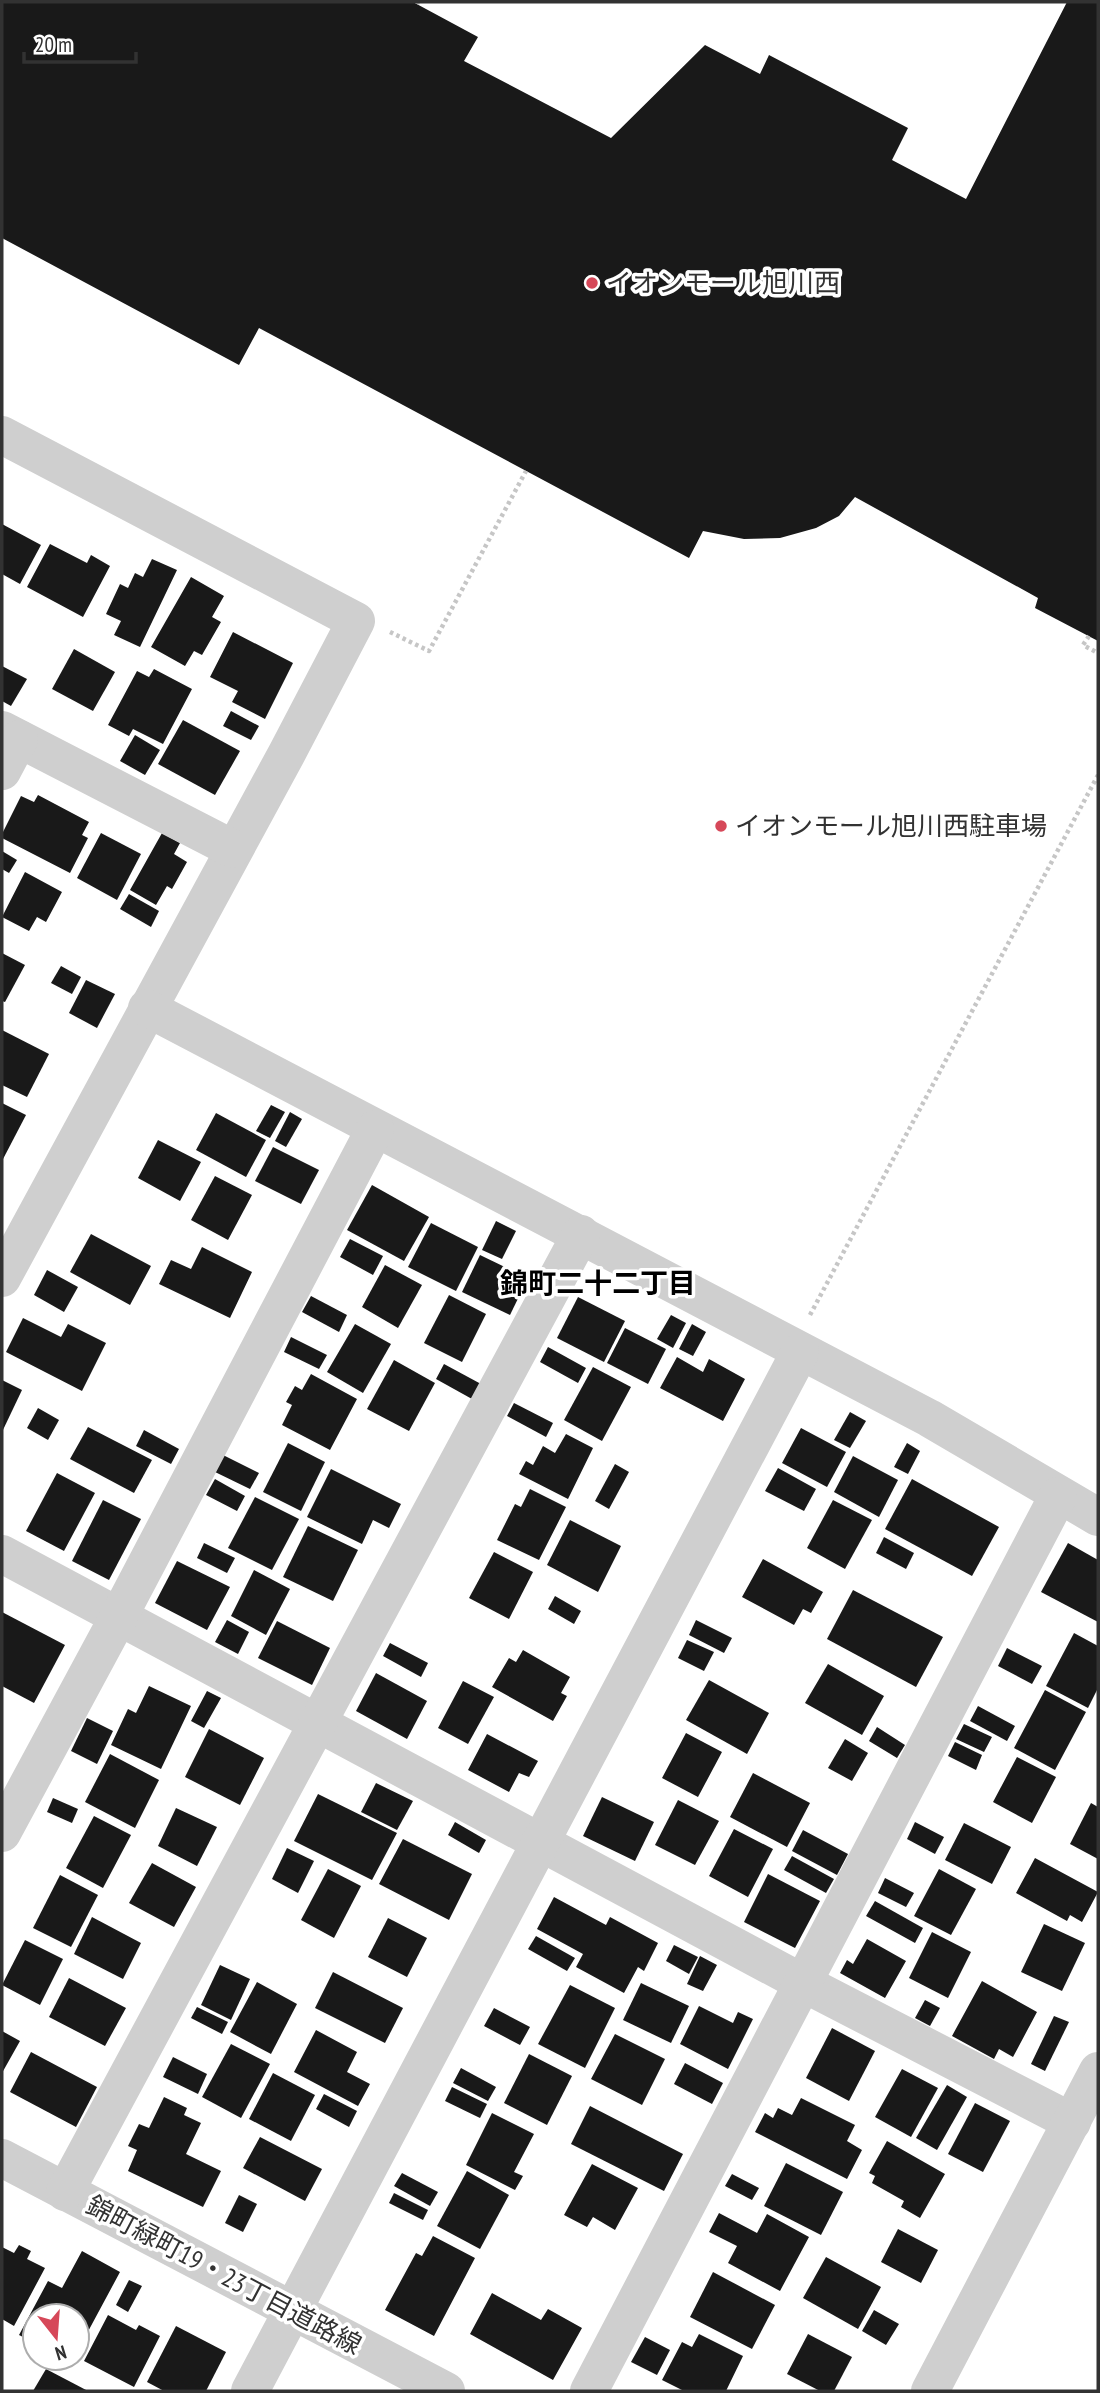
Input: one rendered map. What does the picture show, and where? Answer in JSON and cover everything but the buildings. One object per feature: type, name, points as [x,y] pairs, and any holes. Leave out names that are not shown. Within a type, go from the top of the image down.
[{"type":"street","points":[[2,435],[356,621],[2,1278]]},
{"type":"street","points":[[7,746],[233,849]]},
{"type":"street","points":[[147,1008],[581,1234],[804,1336],[929,1418],[1098,1517]]},
{"type":"street","points":[[2,1833],[375,1129]]},
{"type":"street","points":[[65,2192],[581,1234]]},
{"type":"street","points":[[250,2391],[541,1842],[804,1336]]},
{"type":"street","points":[[589,2391],[1058,1496]]},
{"type":"street","points":[[2,1554],[803,1983],[1072,2122]]},
{"type":"street","points":[[930,2391],[1098,2071]]},
{"type":"street","name":"錦町緑町19・23丁目道路線","points":[[2,2158],[446,2391]]},
{"type":"path","points":[[389,632],[429,651],[526,471]]},
{"type":"path","points":[[1089,636],[1083,645],[1098,653]]},
{"type":"path","points":[[804,1336],[1098,775]]},
{"type":"place","name":"イオンモール旭川西","points":[[592,283]]},
{"type":"place","name":"イオンモール旭川西駐車場","points":[[721,826]]},
{"type":"district","name":"錦町二十二丁目","points":[[598,1283]]}]
